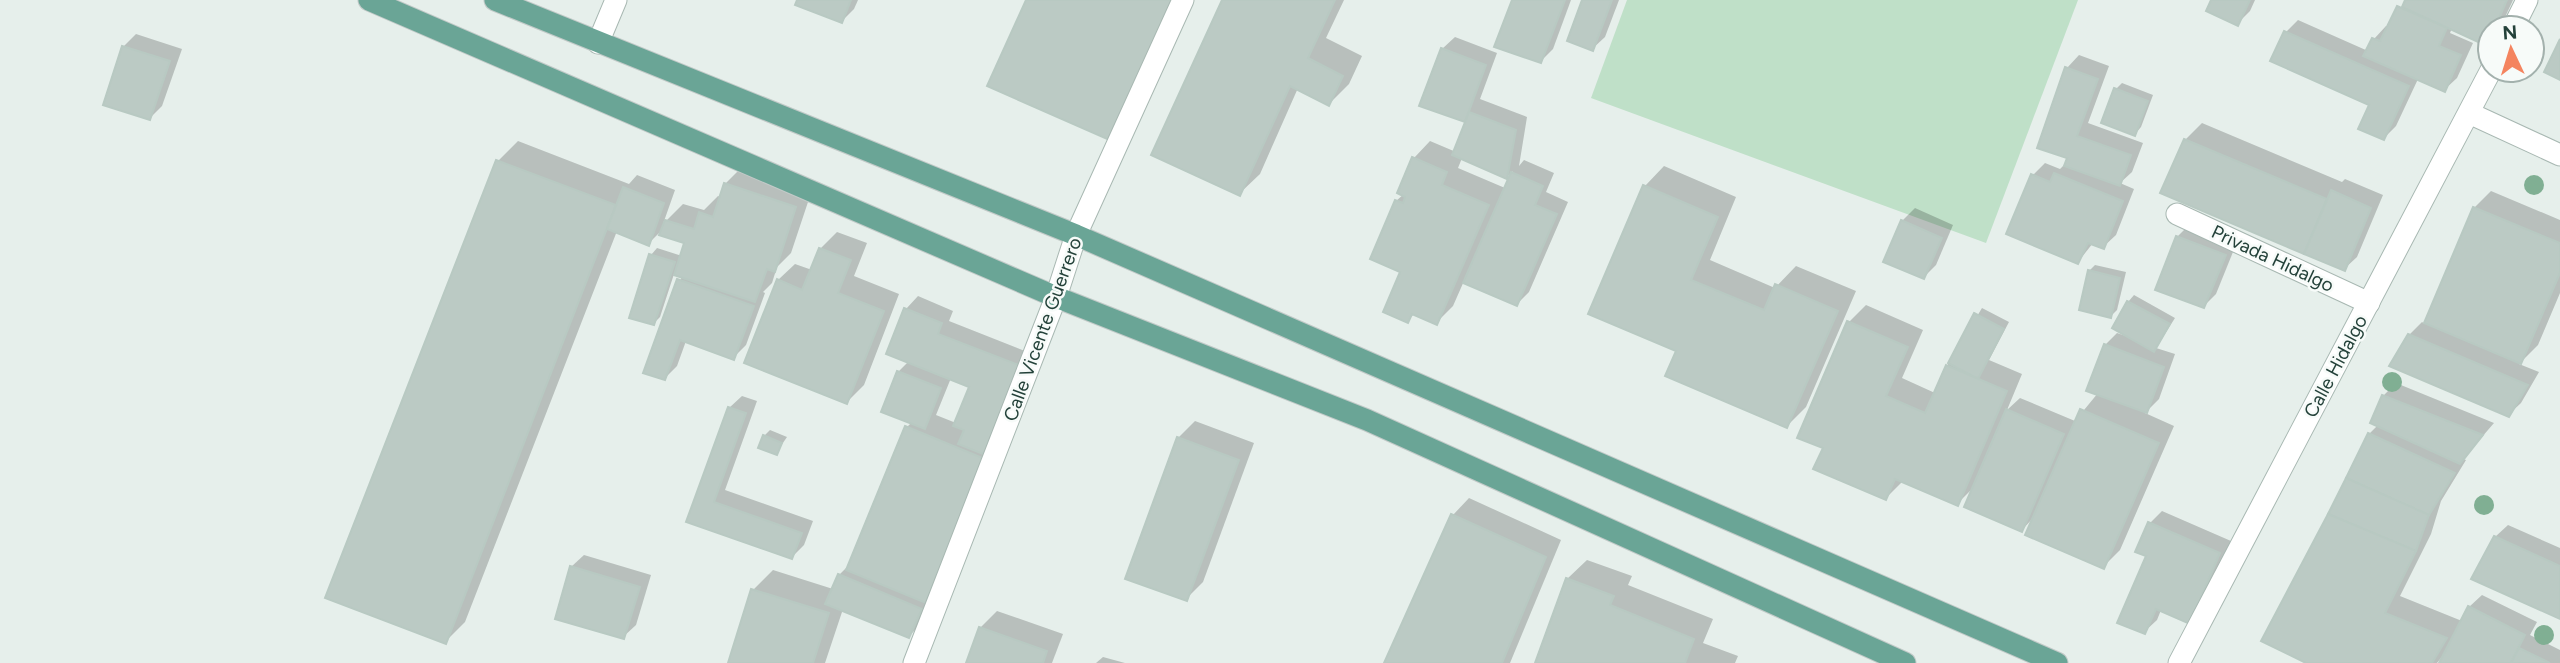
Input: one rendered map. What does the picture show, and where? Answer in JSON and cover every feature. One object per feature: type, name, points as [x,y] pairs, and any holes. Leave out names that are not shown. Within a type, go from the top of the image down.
[{"type":"main road","points":[[369,0],[397,6],[1056,297],[1367,420],[1905,663]]},
{"type":"main road","points":[[495,0],[1076,235],[2057,663]]},
{"type":"street","points":[[598,43],[616,0]]},
{"type":"street","name":"Calle Vicente Guerrero","points":[[914,663],[1056,297],[1076,235],[1183,0]]},
{"type":"street","name":"Calle Hidalgo","points":[[2179,663],[2484,84]]},
{"type":"street","points":[[2469,113],[2560,155]]},
{"type":"street","name":"Privada Hidalgo","points":[[2177,214],[2369,303]]},
{"type":"green space","points":[[1627,0],[2078,0],[1986,243],[1591,98]]},
{"type":"building","points":[[797,0],[851,0],[842,23],[795,5]]},
{"type":"building","points":[[1026,0],[1177,0],[1114,142],[987,86]]},
{"type":"building","points":[[1222,0],[1335,0],[1308,58],[1343,76],[1329,106],[1290,86],[1240,196],[1151,155]]},
{"type":"building","points":[[1512,0],[1565,0],[1541,63],[1494,47]]},
{"type":"building","points":[[1582,0],[1612,0],[1593,51],[1567,41]]},
{"type":"building","points":[[2211,0],[2250,0],[2238,26],[2206,11]]},
{"type":"building","points":[[2405,0],[2507,0],[2501,14],[2476,14],[2476,41],[2402,7]]},
{"type":"building","points":[[2397,6],[2447,28],[2439,46],[2461,55],[2445,92],[2363,56],[2372,38],[2380,41]]},
{"type":"building","points":[[2284,31],[2409,86],[2384,140],[2358,129],[2369,105],[2270,61]]},
{"type":"building","points":[[2560,39],[2560,80],[2546,73]]},
{"type":"building","points":[[122,46],[170,61],[150,120],[103,105]]},
{"type":"building","points":[[1441,48],[1486,65],[1465,122],[1419,106]]},
{"type":"building","points":[[2065,67],[2098,79],[2077,136],[2131,155],[2120,186],[2064,166],[2067,158],[2037,148]]},
{"type":"building","points":[[2114,88],[2148,101],[2135,136],[2101,123]]},
{"type":"building","points":[[1469,112],[1516,130],[1507,179],[1452,155]]},
{"type":"building","points":[[2184,139],[2327,199],[2304,254],[2160,193]]},
{"type":"building","points":[[1412,157],[1447,172],[1442,185],[1489,205],[1437,325],[1412,314],[1408,323],[1383,312],[1400,272],[1370,259],[1395,200],[1403,203],[1405,197],[1397,193]]},
{"type":"building","points":[[496,160],[616,205],[446,644],[325,598]]},
{"type":"building","points":[[1511,172],[1543,186],[1535,205],[1557,214],[1517,306],[1463,283]]},
{"type":"building","points":[[2054,173],[2123,201],[2104,249],[2088,243],[2078,264],[2006,234],[2031,174],[2050,182]]},
{"type":"building","points":[[724,183],[796,207],[775,272],[767,269],[755,302],[674,275],[684,243],[659,235],[665,220],[694,229],[699,212],[713,217]]},
{"type":"building","points":[[1643,185],[1718,217],[1691,280],[1764,310],[1775,284],[1838,311],[1787,428],[1665,376],[1676,351],[1588,314]]},
{"type":"building","points":[[623,187],[664,203],[649,246],[607,229]]},
{"type":"building","points":[[2331,190],[2371,208],[2345,271],[2304,254]]},
{"type":"building","points":[[2473,207],[2560,243],[2560,273],[2521,364],[2424,323]]},
{"type":"building","points":[[1901,220],[1942,238],[1924,279],[1883,262]]},
{"type":"building","points":[[2176,236],[2226,255],[2204,308],[2155,290]]},
{"type":"building","points":[[819,248],[851,260],[838,293],[884,311],[847,404],[744,363],[777,279],[802,290]]},
{"type":"building","points":[[649,254],[675,262],[654,325],[629,318]]},
{"type":"building","points":[[2088,270],[2120,278],[2111,318],[2079,310]]},
{"type":"building","points":[[677,279],[754,306],[734,360],[680,340],[665,380],[643,373]]},
{"type":"building","points":[[2127,301],[2170,324],[2154,352],[2112,328]]},
{"type":"building","points":[[904,308],[942,323],[938,334],[1024,367],[988,456],[958,444],[964,430],[953,426],[969,387],[886,354]]},
{"type":"building","points":[[1974,313],[2004,329],[1978,379],[1948,363]]},
{"type":"building","points":[[1847,321],[1908,347],[1886,396],[1925,413],[1946,365],[2007,391],[1958,506],[1895,479],[1886,500],[1813,469],[1823,448],[1797,438]]},
{"type":"building","points":[[2408,334],[2528,385],[2509,417],[2389,366]]},
{"type":"building","points":[[2104,344],[2164,367],[2147,413],[2086,391]]},
{"type":"building","points":[[897,371],[941,388],[925,429],[881,412]]},
{"type":"building","points":[[2382,395],[2483,435],[2460,464],[2370,423]]},
{"type":"building","points":[[728,407],[746,413],[714,502],[802,533],[792,559],[686,522]]},
{"type":"building","points":[[2006,409],[2064,434],[2022,532],[1964,507]]},
{"type":"building","points":[[2080,409],[2159,443],[2104,569],[2025,535]]},
{"type":"building","points":[[905,426],[985,459],[926,603],[846,570]]},
{"type":"building","points":[[2368,433],[2455,473],[2429,515],[2346,478]]},
{"type":"building","points":[[763,435],[782,443],[777,455],[758,448]]},
{"type":"building","points":[[1177,437],[1239,460],[1187,601],[1125,579]]},
{"type":"building","points":[[2346,478],[2429,515],[2416,551],[2328,514]]},
{"type":"building","points":[[1451,514],[1546,557],[1502,663],[1384,663]]},
{"type":"building","points":[[2328,514],[2416,551],[2385,613],[2447,638],[2432,663],[2306,663],[2261,641]]},
{"type":"building","points":[[2148,522],[2220,553],[2190,624],[2156,609],[2145,634],[2117,623],[2146,556],[2135,552]]},
{"type":"building","points":[[2494,536],[2560,566],[2560,619],[2471,579]]},
{"type":"building","points":[[570,566],[640,587],[624,639],[555,619]]},
{"type":"building","points":[[838,574],[922,609],[909,638],[825,604]]},
{"type":"building","points":[[1566,578],[1614,596],[1610,605],[1694,639],[1685,663],[1535,663]]},
{"type":"building","points":[[751,589],[829,613],[813,663],[728,663]]},
{"type":"building","points":[[2468,606],[2525,635],[2511,663],[2439,663]]},
{"type":"building","points":[[979,627],[1047,651],[1043,663],[966,663]]},
{"type":"building","points":[[2519,648],[2550,663],[2511,663]]}]
